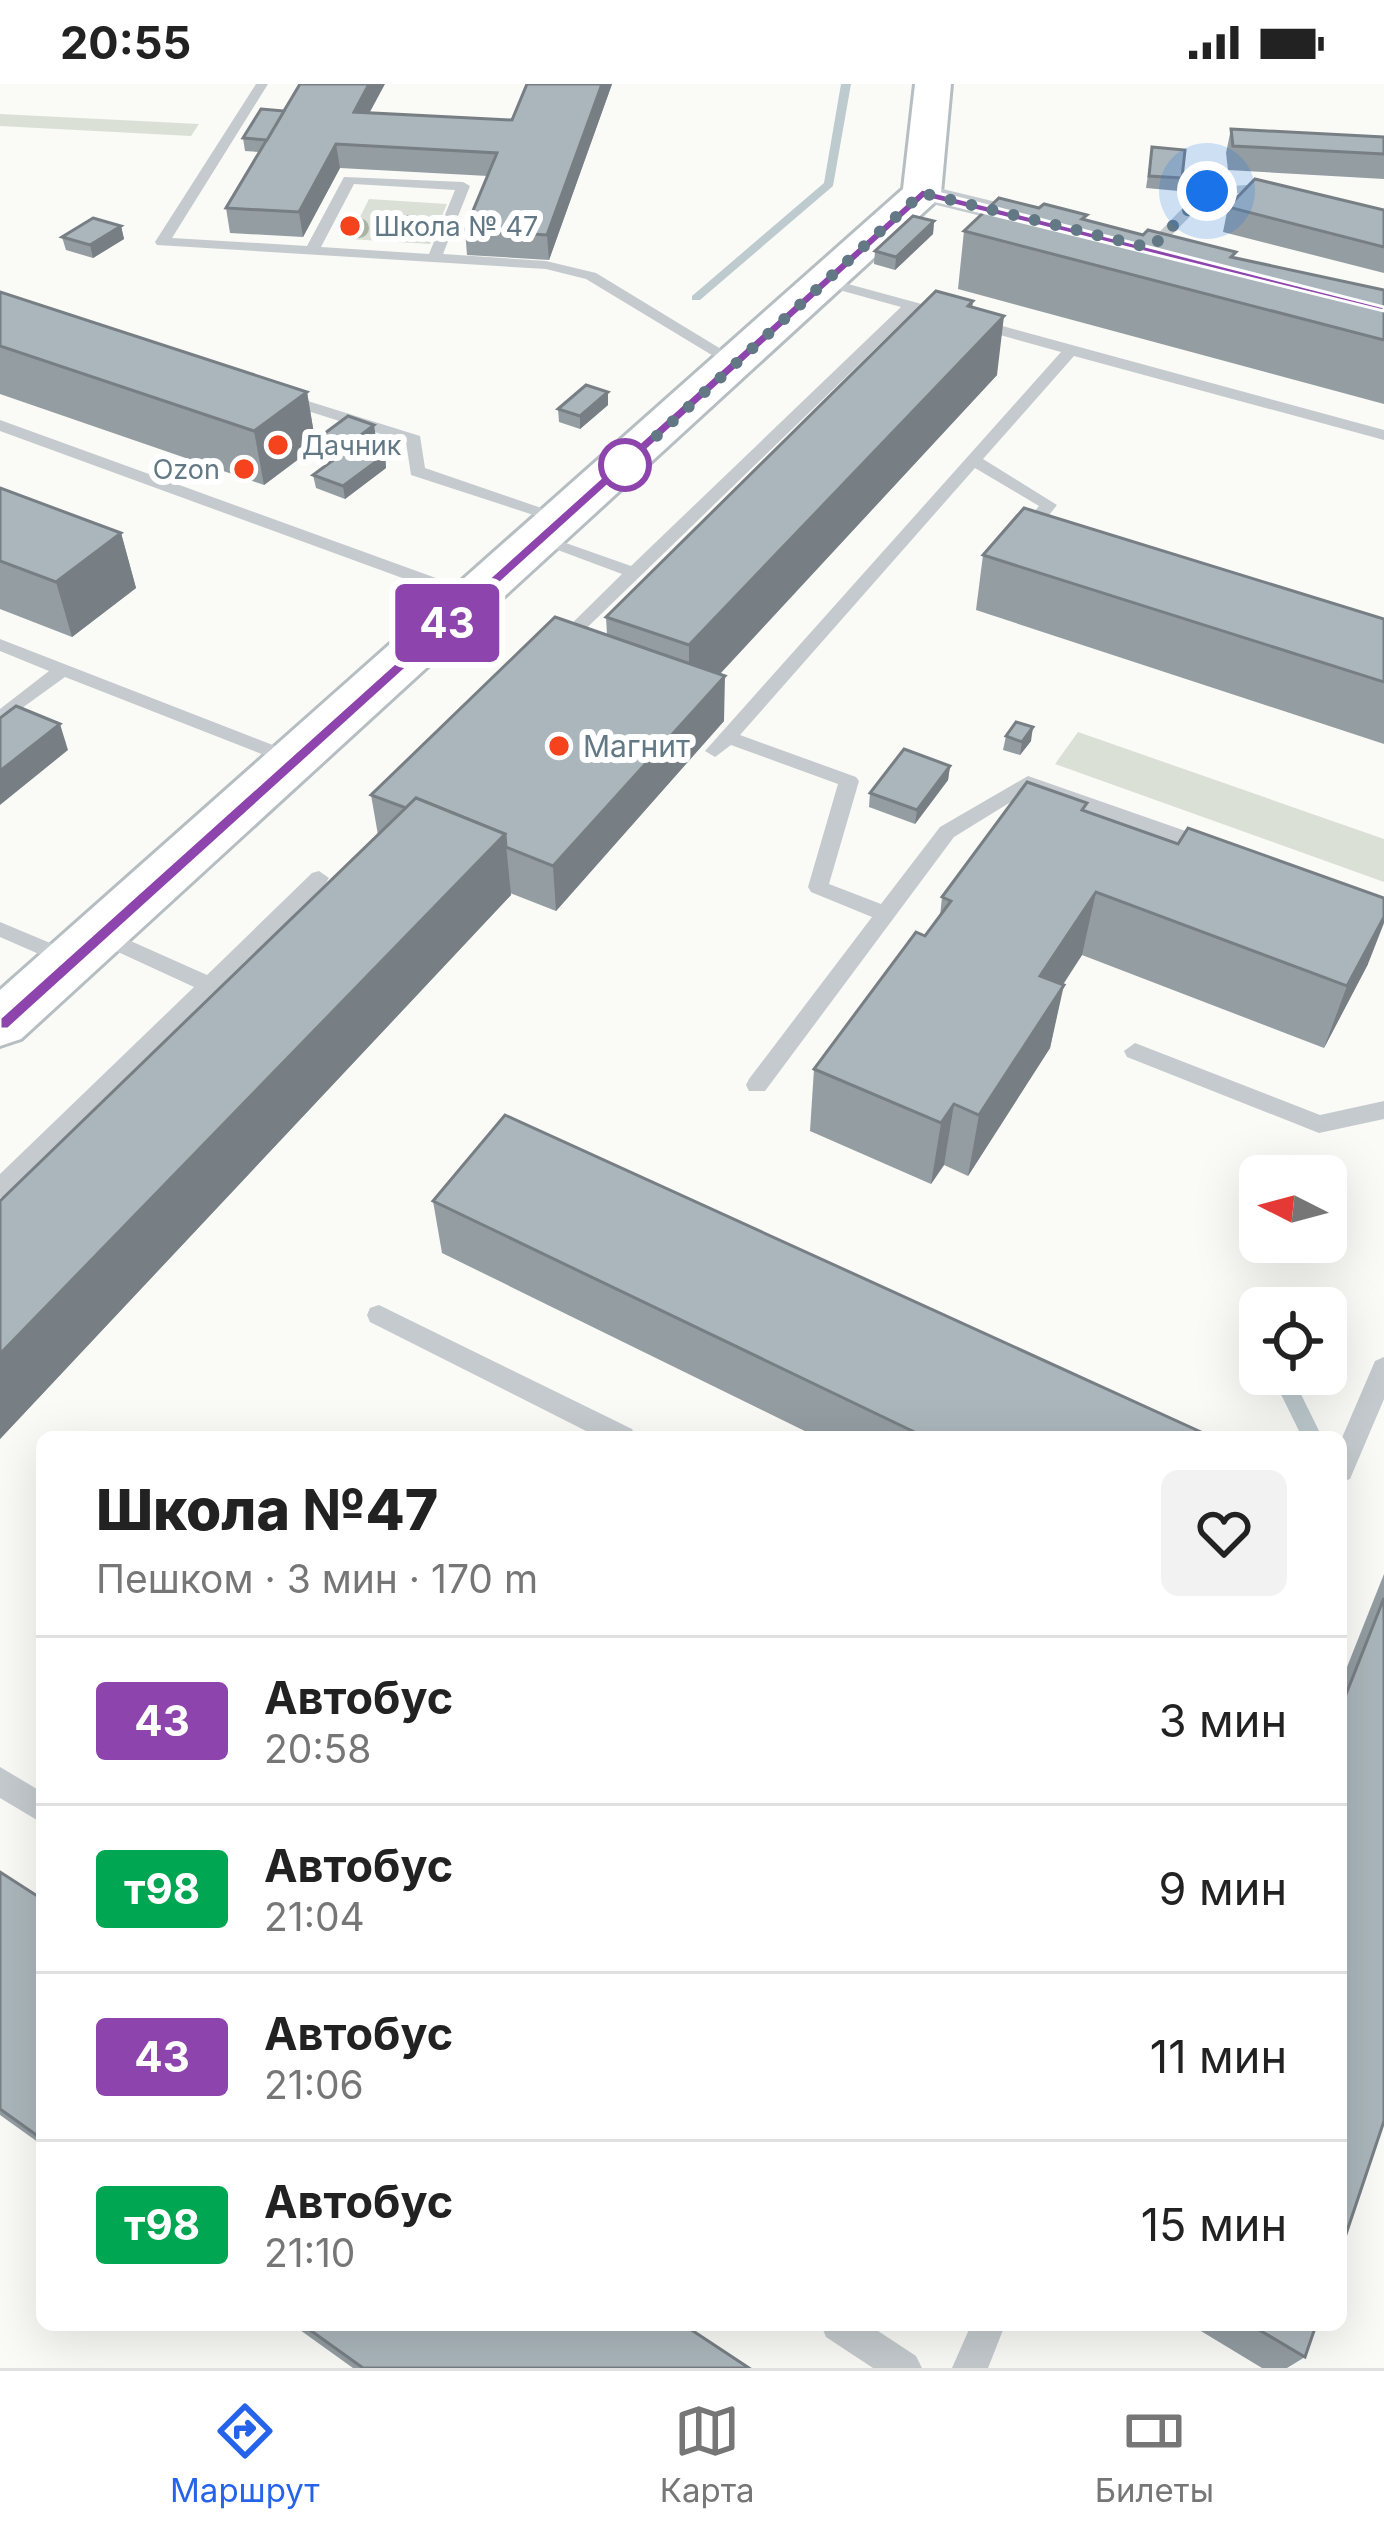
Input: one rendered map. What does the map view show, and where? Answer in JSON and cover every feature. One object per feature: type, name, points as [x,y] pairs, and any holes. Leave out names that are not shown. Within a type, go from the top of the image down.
[{"type":"main road","points":[[0,1024],[922,193],[933,84]]},
{"type":"street","points":[[922,193],[1083,232]]},
{"type":"street","points":[[1140,246],[1193,259]]},
{"type":"lane","points":[[262,84],[162,242],[546,265],[591,276],[736,363]]},
{"type":"lane","points":[[312,251],[349,180],[464,186],[434,259]]},
{"type":"lane","points":[[1140,246],[1207,191],[1282,187]]},
{"type":"lane","points":[[826,282],[1384,436]]},
{"type":"lane","points":[[559,645],[912,305]]},
{"type":"lane","points":[[885,914],[818,887],[849,781],[720,744],[1071,350]]},
{"type":"lane","points":[[282,398],[414,439],[417,470],[635,573]]},
{"type":"lane","points":[[0,425],[474,598]]},
{"type":"lane","points":[[974,460],[1048,505],[1022,535],[1044,542]]},
{"type":"lane","points":[[0,645],[294,760]]},
{"type":"lane","points":[[0,718],[63,669]]},
{"type":"lane","points":[[757,1085],[947,832],[1028,782],[1228,854]]},
{"type":"lane","points":[[0,1189],[319,878]]},
{"type":"lane","points":[[0,929],[210,985]]},
{"type":"lane","points":[[1136,1051],[1319,1124],[1384,1110]]},
{"type":"lane","points":[[379,1316],[611,1431]]},
{"type":"lane","points":[[1347,1457],[1384,1368]]},
{"type":"lane","points":[[0,1781],[36,1805]]},
{"type":"lane","points":[[847,2331],[904,2368]]},
{"type":"lane","points":[[970,2368],[985,2331]]},
{"type":"shaded area","points":[[0,114],[199,124],[191,136],[0,126]]},
{"type":"shaded area","points":[[369,199],[447,204],[430,244],[349,239]]},
{"type":"shaded area","points":[[1078,732],[1384,839],[1384,882],[1055,764]]},
{"type":"building","points":[[300,84],[369,84],[354,112],[512,120],[527,84],[602,84],[547,235],[465,230],[497,153],[336,144],[299,212],[226,208]]},
{"type":"building","points":[[261,109],[284,111],[267,140],[243,138]]},
{"type":"building","points":[[1231,129],[1384,137],[1384,154],[1233,146]]},
{"type":"building","points":[[1152,147],[1185,150],[1182,178],[1149,176]]},
{"type":"building","points":[[1255,179],[1384,210],[1384,247],[1228,207]]},
{"type":"building","points":[[999,198],[1039,208],[1044,204],[1143,235],[1148,230],[1236,252],[1231,257],[1384,290],[1384,340],[964,231]]},
{"type":"building","points":[[913,216],[934,221],[896,257],[875,251]]},
{"type":"building","points":[[93,218],[121,226],[90,245],[62,237]]},
{"type":"building","points":[[936,291],[1004,316],[689,645],[606,617]]},
{"type":"building","points":[[0,292],[307,392],[254,431],[0,346]]},
{"type":"building","points":[[586,385],[608,392],[580,416],[558,409]]},
{"type":"building","points":[[348,416],[374,425],[344,448],[317,439]]},
{"type":"building","points":[[355,444],[385,455],[343,486],[313,475]]},
{"type":"building","points":[[0,488],[121,533],[56,582],[0,561]]},
{"type":"building","points":[[1024,508],[1384,619],[1384,682],[983,555]]},
{"type":"building","points":[[555,617],[725,676],[553,866],[506,847],[505,834],[416,798],[406,808],[371,795]]},
{"type":"building","points":[[16,706],[60,724],[0,771],[0,718]]},
{"type":"building","points":[[1016,722],[1033,727],[1022,742],[1006,736]]},
{"type":"building","points":[[904,749],[950,766],[917,810],[870,793]]},
{"type":"building","points":[[1027,782],[1087,803],[1082,810],[1178,844],[1188,828],[1384,898],[1384,917],[1347,986],[1096,892],[1040,976],[1064,985],[979,1115],[954,1104],[941,1123],[814,1069],[916,932],[925,936],[951,901],[942,897]]},
{"type":"building","points":[[416,798],[505,834],[0,1354],[0,1201]]},
{"type":"building","points":[[505,1115],[1199,1431],[912,1431],[433,1201]]},
{"type":"building","points":[[1384,1598],[1384,2121],[1347,2231],[1347,1692]]},
{"type":"building","points":[[0,1872],[36,1895],[36,2135],[0,2109]]},
{"type":"building","points":[[311,2331],[693,2331],[749,2368],[363,2368]]},
{"type":"building","points":[[1261,2331],[1314,2331],[1305,2357]]},
{"type":"waterway","points":[[696,298],[829,184],[846,84]]},
{"type":"waterway","points":[[1291,1395],[1309,1431]]},
{"type":"bus line","name":"43","points":[[0,1024],[922,193],[1384,307]]},
{"type":"place","name":"Школа № 47","points":[[350,226]]},
{"type":"place","name":"Дачник","points":[[278,445]]},
{"type":"place","name":"Ozon","points":[[244,469]]},
{"type":"place","name":"Магнит","points":[[559,746]]},
{"type":"route","points":[[625,465],[922,193],[1151,248],[1207,191]]}]
